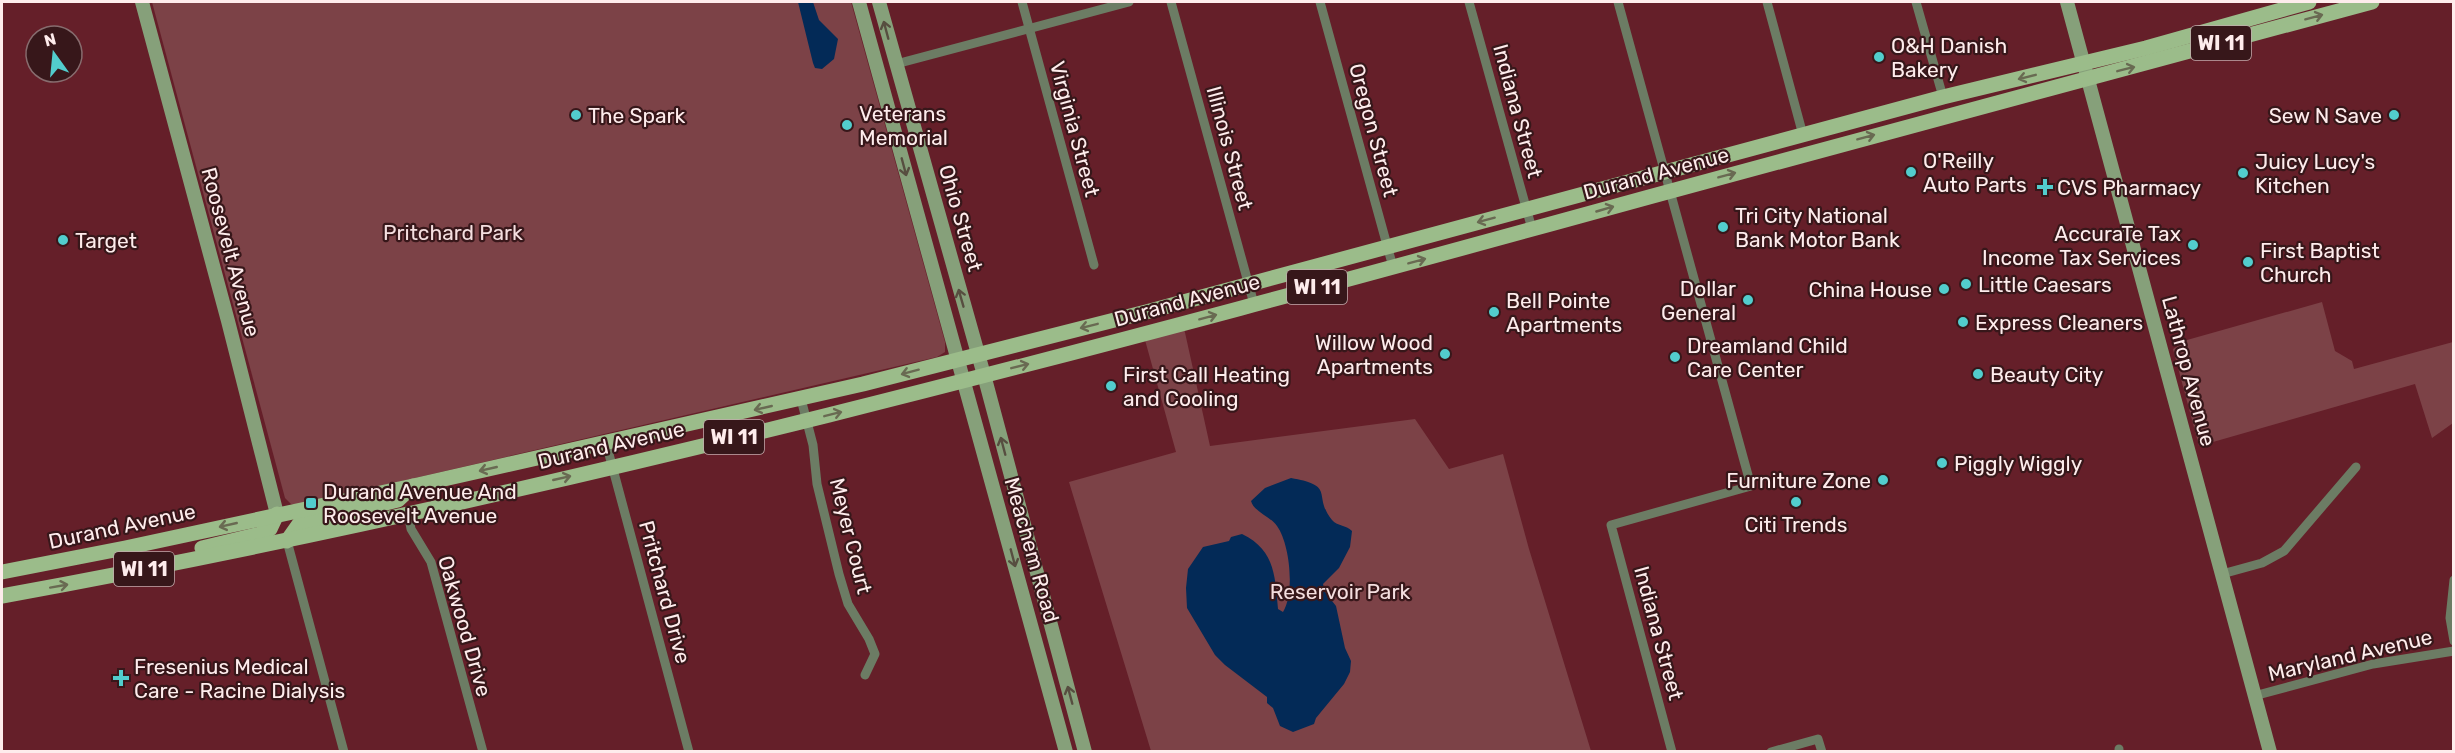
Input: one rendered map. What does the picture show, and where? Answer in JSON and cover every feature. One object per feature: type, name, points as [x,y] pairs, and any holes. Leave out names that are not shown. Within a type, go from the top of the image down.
[{"type":"main road","name":"Durand Avenue","points":[[2,572],[413,486],[801,399],[1249,284],[1942,97],[2146,48],[2309,2]]},
{"type":"main road","name":"Durand Avenue","points":[[2,596],[287,541],[807,420],[963,381],[2372,2]]},
{"type":"main road","points":[[1921,122],[1942,105],[1942,97]]},
{"type":"main road","points":[[287,541],[299,524],[398,500],[413,486]]},
{"type":"main road","points":[[167,564],[188,551],[260,534],[270,529],[277,514]]},
{"type":"street","name":"Roosevelt Avenue","points":[[142,2],[228,321],[277,514]]},
{"type":"street","name":"Ohio Street","points":[[860,2],[957,359]]},
{"type":"street","name":"Ohio Street","points":[[879,2],[984,375]]},
{"type":"street","name":"Virginia Street","points":[[1022,2],[1094,265]]},
{"type":"street","points":[[896,64],[1129,2]]},
{"type":"street","name":"Illinois Street","points":[[1171,2],[1254,304]]},
{"type":"street","name":"Oregon Street","points":[[1320,2],[1393,267]]},
{"type":"street","name":"Indiana Street","points":[[1469,2],[1532,229]]},
{"type":"street","points":[[1618,2],[1671,191]]},
{"type":"street","points":[[1767,2],[1803,135]]},
{"type":"street","points":[[1916,2],[1942,97]]},
{"type":"street","name":"Lathrop Avenue","points":[[2067,2],[2270,752]]},
{"type":"street","name":"Indiana Street","points":[[1671,191],[1751,486],[1611,525],[1672,752]]},
{"type":"street","name":"Meachem Road","points":[[957,359],[1066,752]]},
{"type":"street","name":"Meachem Road","points":[[984,375],[1085,752]]},
{"type":"street","name":"Meyer Court","points":[[801,399],[813,445],[817,484],[843,587],[848,604],[869,639],[875,654],[865,675]]},
{"type":"street","name":"Pritchard Drive","points":[[606,442],[688,752]]},
{"type":"street","points":[[2222,574],[2262,563],[2283,551],[2356,467]]},
{"type":"street","name":"Oakwood Drive","points":[[408,513],[411,529],[431,562],[483,752]]},
{"type":"street","points":[[1006,535],[1025,529]]},
{"type":"street","points":[[287,541],[344,752]]},
{"type":"street","points":[[2454,580],[2450,618],[2454,641]]},
{"type":"street","name":"Maryland Avenue","points":[[2254,696],[2373,664],[2454,651]]},
{"type":"street","points":[[1043,666],[1060,661]]},
{"type":"street","points":[[1771,752],[1818,739],[1822,752]]},
{"type":"green space","name":"Pritchard Park","points":[[152,2],[851,2],[945,342],[945,352],[937,357],[298,505],[291,504],[285,498]]},
{"type":"green space","points":[[2322,302],[2335,351],[2352,361],[2354,369],[2453,342],[2453,423],[2432,438],[2415,384],[2199,446],[2173,349],[2187,340]]},
{"type":"green space","name":"Reservoir Park","points":[[1184,328],[1210,446],[1415,419],[1449,469],[1503,454],[1529,549],[1591,751],[1151,751],[1069,482],[1176,452],[1145,340]]},
{"type":"water","points":[[798,2],[813,2],[819,20],[838,39],[834,59],[822,69],[815,68],[813,63]]},
{"type":"water","points":[[1291,478],[1314,484],[1319,488],[1326,511],[1332,520],[1352,531],[1350,547],[1339,568],[1323,584],[1325,592],[1336,606],[1345,648],[1351,661],[1350,672],[1344,684],[1316,718],[1314,724],[1293,732],[1280,726],[1273,708],[1267,703],[1267,697],[1215,655],[1187,608],[1186,588],[1188,569],[1203,547],[1229,541],[1231,537],[1242,534],[1253,540],[1267,556],[1274,575],[1278,609],[1283,612],[1287,604],[1290,581],[1285,544],[1277,526],[1255,508],[1251,501],[1265,488]]},
{"type":"place","name":"O&H Danish Bakery","points":[[1879,57]]},
{"type":"place","name":"The Spark","points":[[576,115]]},
{"type":"place","name":"Sew N Save","points":[[2394,115]]},
{"type":"place","name":"Veterans Memorial","points":[[847,125]]},
{"type":"place","name":"O'Reilly Auto Parts","points":[[1911,172]]},
{"type":"place","name":"Juicy Lucy's Kitchen","points":[[2243,173]]},
{"type":"place","name":"CVS Pharmacy","points":[[2045,187]]},
{"type":"place","name":"Tri City National Bank Motor Bank","points":[[1723,227]]},
{"type":"place","name":"Target","points":[[63,240]]},
{"type":"place","name":"AccuraTe Tax Income Tax Services","points":[[2193,245]]},
{"type":"place","name":"First Baptist Church","points":[[2248,262]]},
{"type":"place","name":"Little Caesars","points":[[1966,284]]},
{"type":"place","name":"China House","points":[[1944,289]]},
{"type":"place","name":"Dollar General","points":[[1748,300]]},
{"type":"place","name":"Bell Pointe Apartments","points":[[1494,312]]},
{"type":"place","name":"Express Cleaners","points":[[1963,322]]},
{"type":"place","name":"Willow Wood Apartments","points":[[1445,354]]},
{"type":"place","name":"Dreamland Child Care Center","points":[[1675,357]]},
{"type":"place","name":"Beauty City","points":[[1978,374]]},
{"type":"place","name":"First Call Heating and Cooling","points":[[1111,386]]},
{"type":"place","name":"Piggly Wiggly","points":[[1942,463]]},
{"type":"place","name":"Furniture Zone","points":[[1883,480]]},
{"type":"place","name":"Citi Trends","points":[[1796,502]]},
{"type":"place","name":"Durand Avenue And Roosevelt Avenue","points":[[311,503]]},
{"type":"place","name":"Fresenius Medical Care - Racine Dialysis","points":[[121,678]]}]
